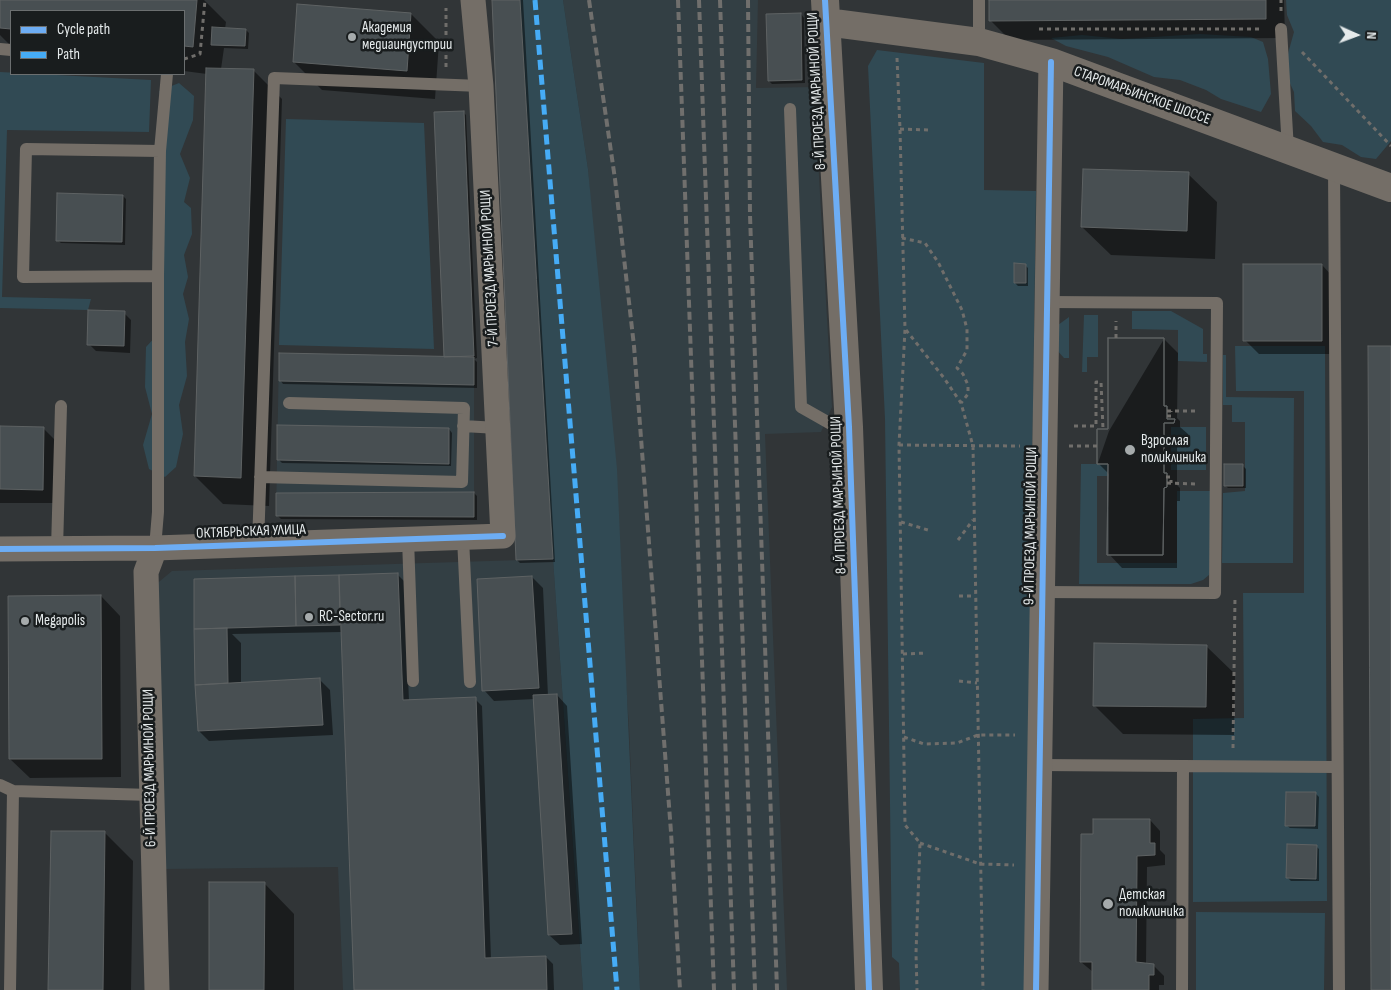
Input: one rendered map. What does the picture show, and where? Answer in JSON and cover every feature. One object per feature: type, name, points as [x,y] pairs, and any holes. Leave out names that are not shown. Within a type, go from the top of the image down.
[{"type":"street","name":"7-Й ПРОЕЗД МАРЬИНОЙ РОЩИ","points":[[472,0],[481,86],[504,536]]},
{"type":"street","name":"СТАРОМАРЬИНСКОЕ ШОССЕ","points":[[826,11],[979,42],[1051,62],[1391,188]]},
{"type":"street","name":"8-Й ПРОЕЗД МАРЬИНОЙ РОЩИ","points":[[826,11],[849,427],[869,990]]},
{"type":"street","name":"9-Й ПРОЕЗД МАРЬИНОЙ РОЩИ","points":[[1036,990],[1051,62]]},
{"type":"street","name":"ОКТЯБРЬСКАЯ УЛИЦА","points":[[0,549],[155,548],[504,536]]},
{"type":"street","name":"6-Й ПРОЕЗД МАРЬИНОЙ РОЩИ","points":[[155,548],[146,572],[157,990]]},
{"type":"lane","points":[[979,0],[979,42]]},
{"type":"lane","points":[[1281,29],[1288,150]]},
{"type":"lane","points":[[155,548],[158,512],[160,151],[167,75]]},
{"type":"lane","points":[[258,544],[274,78],[481,86]]},
{"type":"lane","points":[[790,109],[801,407],[838,428],[849,427]]},
{"type":"lane","points":[[158,276],[23,277],[26,149],[160,151]]},
{"type":"lane","points":[[1334,168],[1338,990]]},
{"type":"lane","points":[[1043,592],[1216,593],[1217,303],[1048,302]]},
{"type":"lane","points":[[260,477],[462,482],[464,408],[290,403]]},
{"type":"lane","points":[[57,548],[61,406]]},
{"type":"lane","points":[[463,426],[498,428]]},
{"type":"lane","points":[[463,538],[470,682]]},
{"type":"lane","points":[[408,540],[413,681]]},
{"type":"lane","points":[[1039,765],[1336,767]]},
{"type":"lane","points":[[1182,990],[1183,766]]},
{"type":"lane","points":[[0,785],[13,791],[151,795]]},
{"type":"lane","points":[[10,990],[5,891],[13,791]]},
{"type":"path","points":[[185,59],[200,54],[205,0]]},
{"type":"path","points":[[1038,29],[1281,29],[1391,146]]},
{"type":"path","points":[[896,52],[900,129],[905,330],[899,445],[905,825],[920,843],[980,864],[1038,865]]},
{"type":"path","points":[[900,129],[930,130]]},
{"type":"path","points":[[902,238],[925,243],[938,262],[962,310],[967,329],[967,350],[957,368],[963,374],[968,385],[968,394],[961,403]]},
{"type":"path","points":[[1116,323],[1116,338]]},
{"type":"path","points":[[905,330],[944,378],[961,403],[973,446],[983,990]]},
{"type":"path","points":[[1074,426],[1096,426],[1096,382],[1101,382],[1102,429]]},
{"type":"path","points":[[1167,416],[1171,416],[1169,411],[1216,411]]},
{"type":"path","points":[[899,445],[1097,446]]},
{"type":"path","points":[[1166,477],[1171,477],[1169,483],[1216,484]]},
{"type":"path","points":[[958,540],[974,519]]},
{"type":"path","points":[[901,522],[928,530]]},
{"type":"path","points":[[1216,593],[1235,594],[1232,766]]},
{"type":"path","points":[[958,596],[975,596]]},
{"type":"path","points":[[903,654],[926,653]]},
{"type":"path","points":[[959,681],[977,683]]},
{"type":"path","points":[[904,737],[924,744],[957,743],[978,735],[1040,735]]},
{"type":"path","points":[[917,990],[916,953],[920,843]]},
{"type":"shaded area","points":[[520,0],[563,0],[588,169],[617,469],[640,990],[583,990],[553,559]]},
{"type":"shaded area","points":[[563,0],[758,0],[756,88],[814,87],[832,407],[821,432],[765,434],[787,990],[640,990],[629,726],[588,169]]},
{"type":"shaded area","points":[[1286,0],[1391,0],[1391,141],[1376,159],[1361,157],[1342,145],[1323,142],[1311,126],[1295,111],[1294,92],[1286,75],[1287,57],[1294,32],[1287,15]]},
{"type":"shaded area","points":[[1200,34],[1251,37],[1263,42],[1268,59],[1271,94],[1261,112],[1221,99],[1206,90],[1180,80],[1154,77],[1108,57],[1066,46],[1051,38],[1082,35],[1122,39]]},
{"type":"shaded area","points":[[877,50],[984,63],[984,190],[1036,191],[1025,990],[900,990],[899,963],[892,957],[885,419],[868,66]]},
{"type":"shaded area","points":[[0,72],[10,73],[10,75],[57,75],[151,80],[149,132],[7,130],[2,297],[91,299],[88,310],[0,308]]},
{"type":"shaded area","points":[[179,83],[194,96],[193,120],[180,154],[190,178],[184,202],[191,208],[192,234],[184,255],[188,277],[183,294],[189,319],[185,342],[187,376],[179,405],[183,434],[176,467],[165,477],[149,469],[143,445],[152,414],[145,387],[146,347],[158,334],[152,252],[159,227],[162,121],[159,91]]},
{"type":"shaded area","points":[[286,119],[424,123],[434,349],[279,345]]},
{"type":"shaded area","points":[[1132,311],[1171,311],[1203,329],[1203,354],[1207,354],[1207,362],[1178,361],[1178,330],[1132,329]]},
{"type":"shaded area","points":[[1084,315],[1098,315],[1098,357],[1087,357],[1087,372],[1082,372]]},
{"type":"shaded area","points":[[1069,317],[1069,358],[1064,358],[1055,348],[1058,325]]},
{"type":"shaded area","points":[[1235,346],[1325,346],[1327,901],[1193,902],[1193,719],[1244,718],[1243,593],[1304,593],[1304,391],[1236,391]]},
{"type":"shaded area","points":[[279,353],[474,357],[474,517],[276,516]]},
{"type":"shaded area","points":[[1223,355],[1226,355],[1226,397],[1294,398],[1293,563],[1222,563],[1223,493],[1245,491],[1245,422],[1232,422],[1232,405],[1223,405]]},
{"type":"shaded area","points":[[1171,427],[1206,427],[1206,470],[1171,470]]},
{"type":"shaded area","points":[[1081,464],[1108,464],[1108,476],[1097,476],[1097,563],[1177,563],[1177,491],[1211,491],[1211,571],[1209,575],[1203,580],[1191,584],[1079,584]]},
{"type":"shaded area","points":[[553,559],[583,990],[343,990],[338,867],[164,869],[154,586],[172,571]]},
{"type":"shaded area","points":[[1196,912],[1325,913],[1324,990],[1196,990]]},
{"type":"building","points":[[0,0],[197,0],[193,47],[185,46],[185,10],[10,10],[10,29],[0,28]]},
{"type":"building","points":[[492,0],[520,0],[553,559],[516,560]]},
{"type":"building","points":[[989,0],[1266,0],[1266,19],[989,21]]},
{"type":"building","name":"Академия медиаиндустрии","points":[[297,4],[411,13],[407,71],[293,62]]},
{"type":"building","points":[[801,13],[802,80],[768,81],[766,14]]},
{"type":"building","points":[[212,27],[246,29],[245,46],[211,45]]},
{"type":"building","points":[[206,68],[254,69],[241,478],[194,476]]},
{"type":"building","points":[[464,111],[474,356],[444,357],[434,112]]},
{"type":"building","points":[[1083,169],[1189,172],[1187,231],[1081,227]]},
{"type":"building","points":[[57,193],[123,195],[122,242],[56,241]]},
{"type":"building","points":[[1014,263],[1026,264],[1026,283],[1014,283]]},
{"type":"building","points":[[1243,264],[1322,264],[1322,341],[1243,341]]},
{"type":"building","points":[[88,310],[125,311],[124,346],[87,345]]},
{"type":"building","name":"Взрослая поликлиника","points":[[1108,338],[1164,338],[1164,406],[1167,406],[1167,419],[1175,419],[1174,423],[1164,423],[1164,473],[1167,473],[1167,487],[1164,488],[1163,555],[1107,555],[1108,464],[1097,464],[1097,429],[1108,429]]},
{"type":"building","name":"Взрослая поликлиника","points":[[1108,338],[1164,338],[1164,406],[1167,406],[1167,419],[1175,419],[1174,423],[1164,423],[1164,473],[1167,473],[1167,487],[1164,488],[1163,555],[1107,555],[1108,464],[1097,464],[1097,429],[1108,429]]},
{"type":"building","points":[[1368,346],[1391,346],[1391,990],[1371,990]]},
{"type":"building","points":[[279,353],[474,357],[474,385],[279,381]]},
{"type":"building","points":[[277,425],[449,428],[449,464],[277,460]]},
{"type":"building","points":[[0,426],[44,427],[43,490],[0,489]]},
{"type":"building","points":[[1224,464],[1243,464],[1243,486],[1224,486]]},
{"type":"building","points":[[474,492],[474,517],[276,516],[276,493]]},
{"type":"building","points":[[398,573],[403,700],[476,697],[485,958],[546,956],[547,990],[354,990],[339,575]]},
{"type":"building","points":[[339,575],[340,625],[296,626],[295,576]]},
{"type":"building","points":[[295,576],[296,626],[194,629],[194,579]]},
{"type":"building","points":[[532,576],[539,688],[482,691],[477,579]]},
{"type":"building","points":[[101,595],[102,759],[9,759],[8,596]]},
{"type":"building","points":[[227,628],[228,683],[195,685],[194,629]]},
{"type":"building","points":[[1094,643],[1207,645],[1206,707],[1093,706]]},
{"type":"building","points":[[320,678],[323,725],[198,731],[195,685]]},
{"type":"building","points":[[557,694],[572,934],[548,935],[533,695]]},
{"type":"building","points":[[1286,792],[1316,792],[1315,826],[1285,826]]},
{"type":"building","name":"Детская поликлиника","points":[[1093,819],[1150,819],[1150,843],[1155,843],[1155,855],[1137,856],[1136,962],[1154,964],[1154,975],[1149,975],[1149,990],[1092,990],[1092,962],[1080,962],[1081,834],[1093,834]]},
{"type":"building","points":[[51,831],[105,831],[103,990],[48,990]]},
{"type":"building","points":[[1287,844],[1317,845],[1316,879],[1286,878]]},
{"type":"building","points":[[209,882],[265,882],[264,990],[209,990]]},
{"type":"railway","points":[[589,0],[615,179],[634,346],[671,832],[680,990]]},
{"type":"railway","points":[[678,0],[714,990]]},
{"type":"railway","points":[[699,0],[734,990]]},
{"type":"railway","points":[[720,0],[755,990]]},
{"type":"railway","points":[[748,0],[750,215],[777,990]]},
{"type":"marked path","points":[[535,0],[617,990]]},
{"type":"cycle path","points":[[825,0],[849,427],[869,990]]},
{"type":"cycle path","points":[[1036,990],[1051,62]]},
{"type":"cycle path","points":[[0,549],[155,548],[503,536]]},
{"type":"place","name":"Академия медиаиндустрии","points":[[352,37]]},
{"type":"place","name":"Взрослая поликлиника","points":[[1130,450]]},
{"type":"place","name":"RC-Sector.ru","points":[[309,617]]},
{"type":"place","name":"Megapolis","points":[[25,621]]},
{"type":"place","name":"Детская поликлиника","points":[[1108,904]]}]
